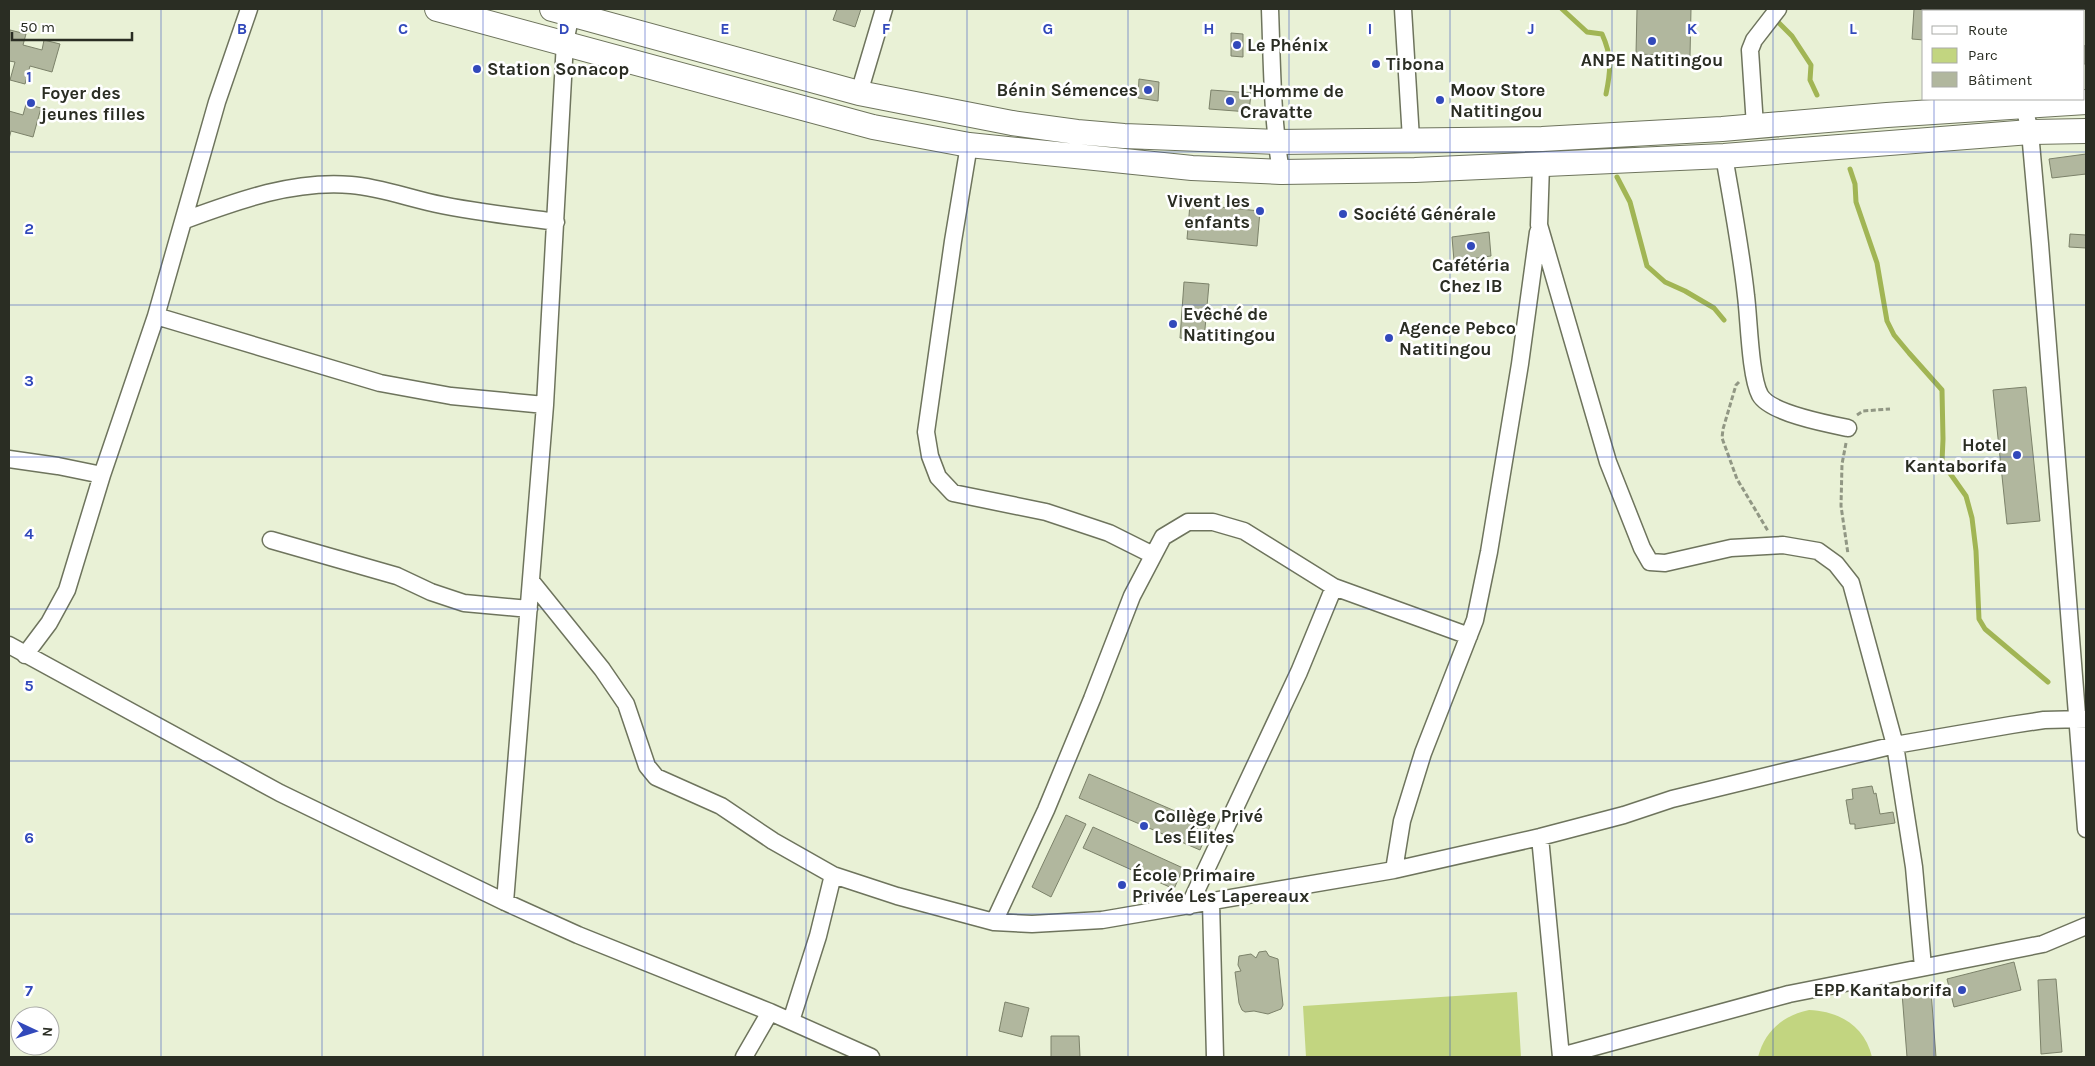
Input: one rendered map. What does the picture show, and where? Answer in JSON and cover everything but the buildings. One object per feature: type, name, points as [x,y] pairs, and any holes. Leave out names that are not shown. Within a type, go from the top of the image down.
[{"type":"highway","points":[[437,9],[565,42],[873,127],[969,145],[1192,168],[1282,172],[1415,170],[1541,165],[1724,156],[2030,132],[2086,131]]},
{"type":"highway","points":[[565,11],[859,93],[1012,123],[1124,136],[1276,142],[1542,138],[1755,126],[2086,102]]},
{"type":"street","points":[[25,655],[49,623],[66,590],[102,475],[156,316],[185,220],[217,102],[249,9]]},
{"type":"street","points":[[859,93],[884,9]]},
{"type":"street","points":[[1270,9],[1276,142],[1282,172]]},
{"type":"street","points":[[1403,9],[1411,139]]},
{"type":"street","points":[[1755,126],[1750,50],[1754,40],[1778,9]]},
{"type":"street","points":[[505,902],[545,405],[556,222],[565,11]]},
{"type":"street","points":[[2024,106],[2030,132],[2082,719],[2086,829]]},
{"type":"street","points":[[969,145],[953,241],[926,432],[930,456],[938,477],[953,493],[1046,512],[1109,533],[1153,555]]},
{"type":"street","points":[[1724,156],[1746,295],[1754,371],[1760,395],[1776,408],[1821,423],[1848,428]]},
{"type":"street","points":[[1394,870],[1402,821],[1423,753],[1475,620],[1490,552],[1520,364],[1539,225],[1541,165]]},
{"type":"street","points":[[185,220],[241,199],[276,191],[310,186],[350,184],[429,202],[556,222]]},
{"type":"street","points":[[1539,225],[1608,462],[1642,548],[1650,562],[1665,563],[1731,548],[1783,545],[1818,551],[1836,564],[1851,583],[1894,744],[1914,867],[1923,967]]},
{"type":"street","points":[[156,316],[380,383],[451,396],[545,405]]},
{"type":"street","points":[[9,459],[102,475]]},
{"type":"street","points":[[994,922],[1046,810],[1132,596],[1163,537],[1188,522],[1213,522],[1244,531],[1334,586],[1469,636]]},
{"type":"street","points":[[271,540],[397,576],[431,592],[464,602],[529,609]]},
{"type":"street","points":[[531,580],[602,669],[626,704],[647,766],[656,777],[721,806],[773,841],[833,875],[897,896],[994,922],[1032,924],[1102,920],[1394,870],[1540,837],[1624,815],[1681,797],[1894,744],[2011,725],[2082,719]]},
{"type":"street","points":[[1189,906],[1298,672],[1334,586]]},
{"type":"street","points":[[9,645],[280,794],[505,902],[578,936],[770,1012],[871,1057]]},
{"type":"street","points":[[1540,837],[1561,1056],[1789,994],[2043,944],[2086,926]]},
{"type":"street","points":[[791,1021],[818,936],[833,875]]},
{"type":"street","points":[[1211,902],[1215,1057]]},
{"type":"street","points":[[744,1057],[770,1012]]},
{"type":"path","points":[[1754,371],[1736,385],[1722,429],[1722,438],[1737,479],[1759,514],[1764,527],[1783,545]]},
{"type":"path","points":[[1851,583],[1847,534],[1841,506],[1842,464],[1848,428],[1854,418],[1863,411],[1890,409]]},
{"type":"green space","points":[[1517,992],[1521,1057],[1306,1057],[1303,1006]]},
{"type":"green space","points":[[1809,1010],[1831,1013],[1849,1022],[1857,1029],[1869,1046],[1872,1057],[1758,1057],[1765,1040],[1776,1026],[1791,1016]]},
{"type":"waterway","points":[[1562,9],[1587,32],[1602,34],[1608,49],[1610,63],[1606,94]]},
{"type":"waterway","points":[[1774,18],[1792,36],[1811,65],[1810,80],[1817,95]]},
{"type":"waterway","points":[[1850,169],[1855,184],[1856,202],[1877,263],[1887,321],[1894,335],[1942,390],[1942,462],[1966,496],[1972,518],[1976,551],[1979,619],[1985,629],[2048,682]]},
{"type":"waterway","points":[[1617,177],[1630,202],[1647,266],[1665,282],[1714,308],[1724,320]]},
{"type":"place","name":"ANPE Natitingou","points":[[1652,41]]},
{"type":"place","name":"Le Phénix","points":[[1237,45]]},
{"type":"place","name":"Tibona","points":[[1376,64]]},
{"type":"place","name":"Station Sonacop","points":[[477,69]]},
{"type":"place","name":"Bénin Sémences","points":[[1148,90]]},
{"type":"place","name":"Moov Store Natitingou","points":[[1440,100]]},
{"type":"place","name":"L'Homme de Cravatte","points":[[1230,101]]},
{"type":"place","name":"Foyer des jeunes filles","points":[[31,103]]},
{"type":"place","name":"Vivent les enfants","points":[[1260,211]]},
{"type":"place","name":"Société Générale","points":[[1343,214]]},
{"type":"place","name":"Cafétéria Chez IB","points":[[1471,246]]},
{"type":"place","name":"Evêché de Natitingou","points":[[1173,324]]},
{"type":"place","name":"Agence Pebco Natitingou","points":[[1389,338]]},
{"type":"place","name":"Hotel Kantaborifa","points":[[2017,455]]},
{"type":"place","name":"Collège Privé Les Élites","points":[[1144,826]]},
{"type":"place","name":"École Primaire Privée Les Lapereaux","points":[[1122,885]]},
{"type":"place","name":"EPP Kantaborifa","points":[[1962,990]]}]
